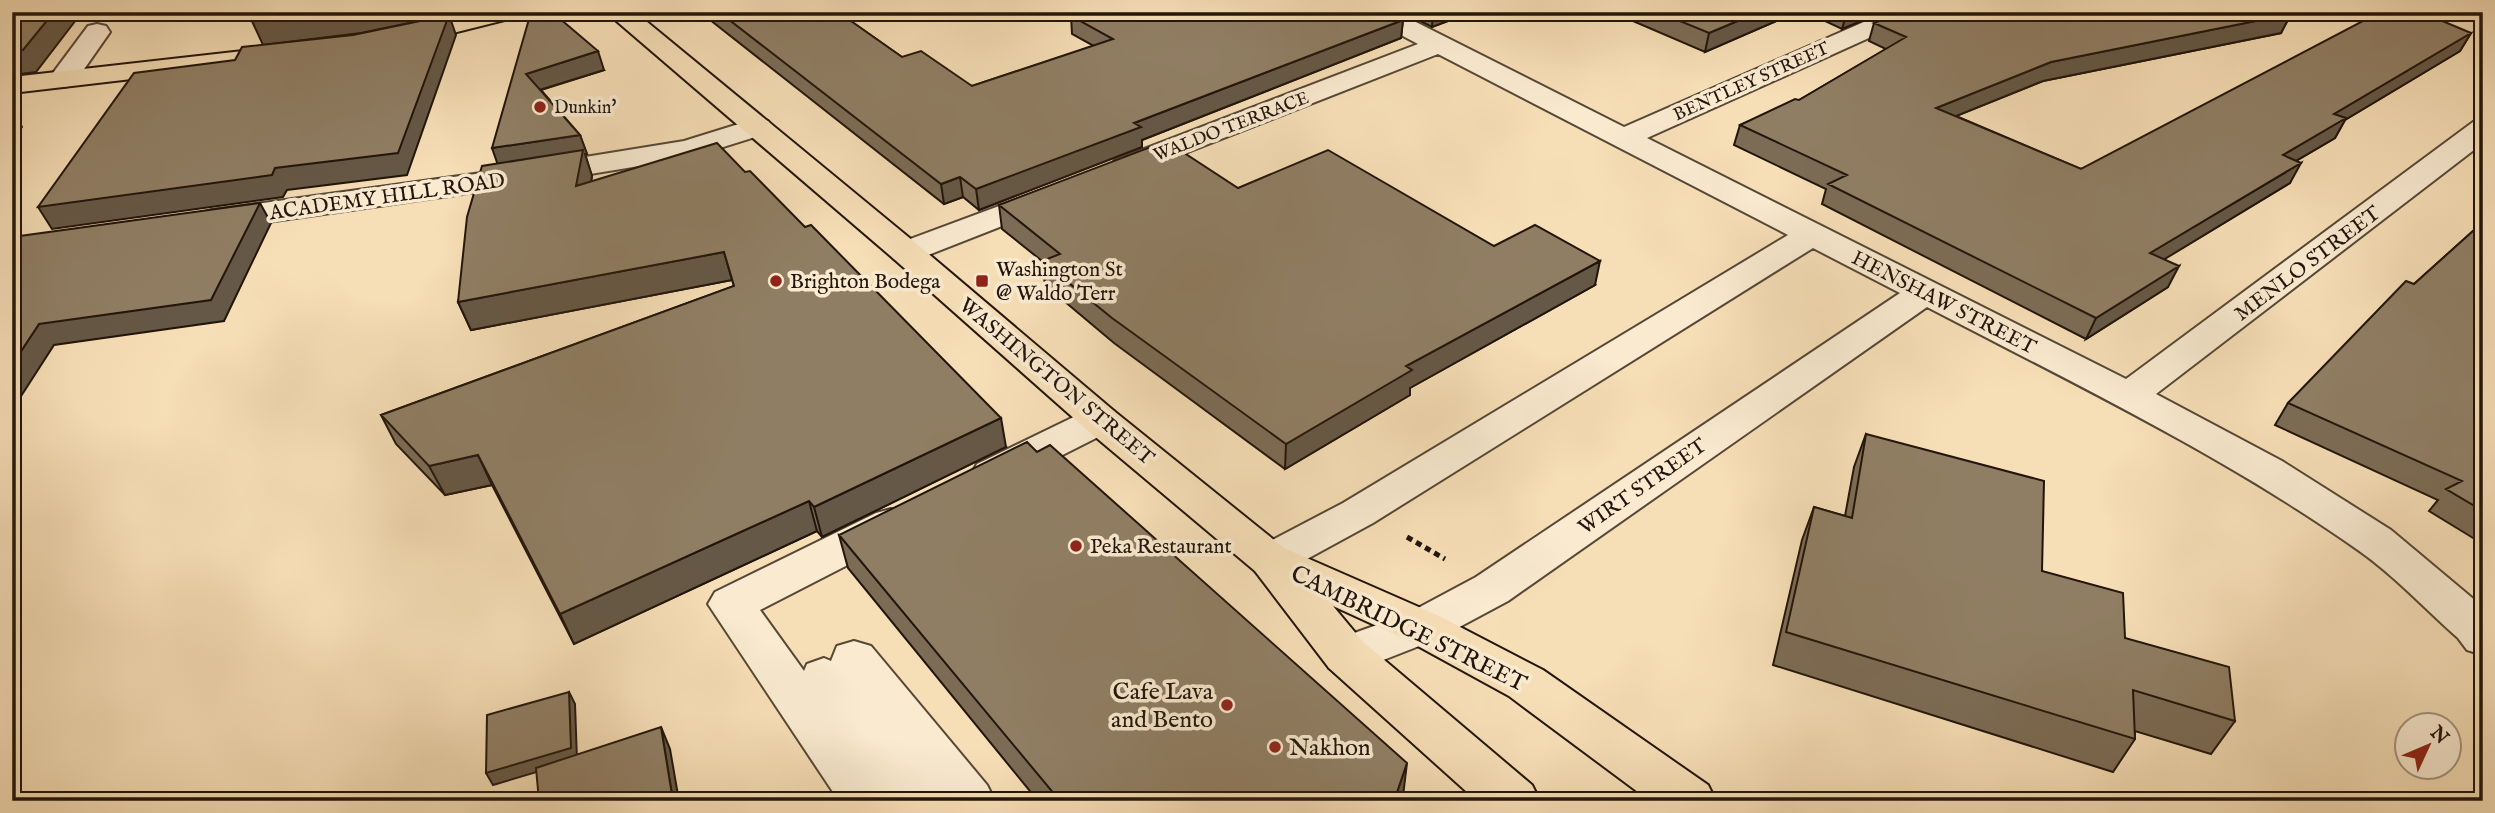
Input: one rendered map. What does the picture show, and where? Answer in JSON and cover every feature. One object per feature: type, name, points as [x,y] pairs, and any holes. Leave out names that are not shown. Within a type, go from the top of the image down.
[{"type":"main road","points":[[377,42],[508,12]]},
{"type":"main road","name":"WASHINGTON STREET","points":[[619,12],[758,127],[1100,420],[1270,560]]},
{"type":"main road","points":[[12,85],[309,51]]},
{"type":"main road","name":"CAMBRIDGE STREET","points":[[1270,560],[1421,627],[1526,683],[1690,801]]},
{"type":"main road","name":"CAMBRIDGE STREET","points":[[1270,560],[1346,655],[1514,801]]},
{"type":"street","name":"HENSHAW STREET","points":[[1376,12],[2129,396],[2269,471],[2376,541],[2474,626],[2483,637]]},
{"type":"street","name":"BENTLEY STREET","points":[[1624,138],[1882,23],[1919,12]]},
{"type":"street","points":[[63,79],[97,32]]},
{"type":"street","name":"WALDO TERRACE","points":[[905,252],[1438,45]]},
{"type":"street","name":"ACADEMY HILL ROAD","points":[[177,225],[499,180],[688,149],[758,127]]},
{"type":"street","name":"MENLO STREET","points":[[2129,396],[2483,128]]},
{"type":"street","points":[[1270,560],[1358,513],[1813,234]]},
{"type":"street","name":"WIRT STREET","points":[[1346,655],[1421,627],[1492,589],[1924,292]]},
{"type":"street","points":[[868,801],[731,604],[1100,420]]},
{"type":"street","points":[[923,801],[839,668],[969,801]]},
{"type":"path","points":[[1397,531],[1450,562]]},
{"type":"building","points":[[12,12],[54,12],[23,50],[12,52]]},
{"type":"building","points":[[256,12],[329,12],[252,21]]},
{"type":"building","points":[[531,12],[552,12],[598,51],[526,74],[580,135],[492,148]]},
{"type":"building","points":[[719,12],[838,12],[902,57],[921,51],[972,86],[1113,39],[1071,16],[1081,12],[1388,12],[1403,20],[1134,123],[1141,127],[976,189],[960,177],[941,184]]},
{"type":"building","points":[[1658,12],[1759,12],[1709,33]]},
{"type":"building","points":[[1904,12],[2291,14],[2051,62],[1936,108],[2081,169],[2380,12],[2421,12],[2471,33],[2334,114],[2346,118],[2283,155],[2301,163],[2150,253],[2179,266],[2096,318],[1828,184],[1847,175],[1740,125],[1795,99],[1799,100],[1906,37],[1874,23]]},
{"type":"building","points":[[449,15],[398,153],[275,168],[272,175],[38,207],[134,73],[235,60],[242,47],[353,35]]},
{"type":"building","points":[[1166,141],[1238,188],[1328,150],[1494,246],[1535,225],[1600,261],[1406,366],[1412,370],[1286,444],[1112,318],[1042,261],[1060,254],[999,205]]},
{"type":"building","points":[[717,143],[745,172],[750,171],[805,227],[811,225],[1001,418],[814,507],[809,501],[560,614],[478,455],[429,466],[381,415],[734,286],[724,252],[458,302],[467,217],[482,166],[583,150],[576,186]]},
{"type":"building","points":[[260,203],[211,300],[39,324],[12,365],[12,247],[20,236]]},
{"type":"building","points":[[2483,222],[2483,511],[2446,489],[2462,481],[2288,403],[2406,281],[2414,284]]},
{"type":"building","points":[[1866,434],[2044,481],[2042,571],[2123,593],[2125,638],[2229,667],[2235,721],[2133,690],[2135,739],[1786,632],[1814,507],[1852,518]]},
{"type":"building","points":[[1027,442],[1037,452],[1050,445],[1407,763],[1394,801],[1060,801],[839,535]]},
{"type":"building","points":[[569,692],[571,748],[486,773],[487,715]]},
{"type":"building","points":[[661,727],[673,801],[539,801],[536,768]]},
{"type":"place","name":"Dunkin'","points":[[540,107]]},
{"type":"place","name":"Brighton Bodega","points":[[776,281]]},
{"type":"place","name":"Washington St @ Waldo Terr","points":[[982,281]]},
{"type":"place","name":"Peka Restaurant","points":[[1076,546]]},
{"type":"place","name":"Cafe Lava and Bento","points":[[1227,705]]},
{"type":"place","name":"Nakhon","points":[[1275,747]]}]
